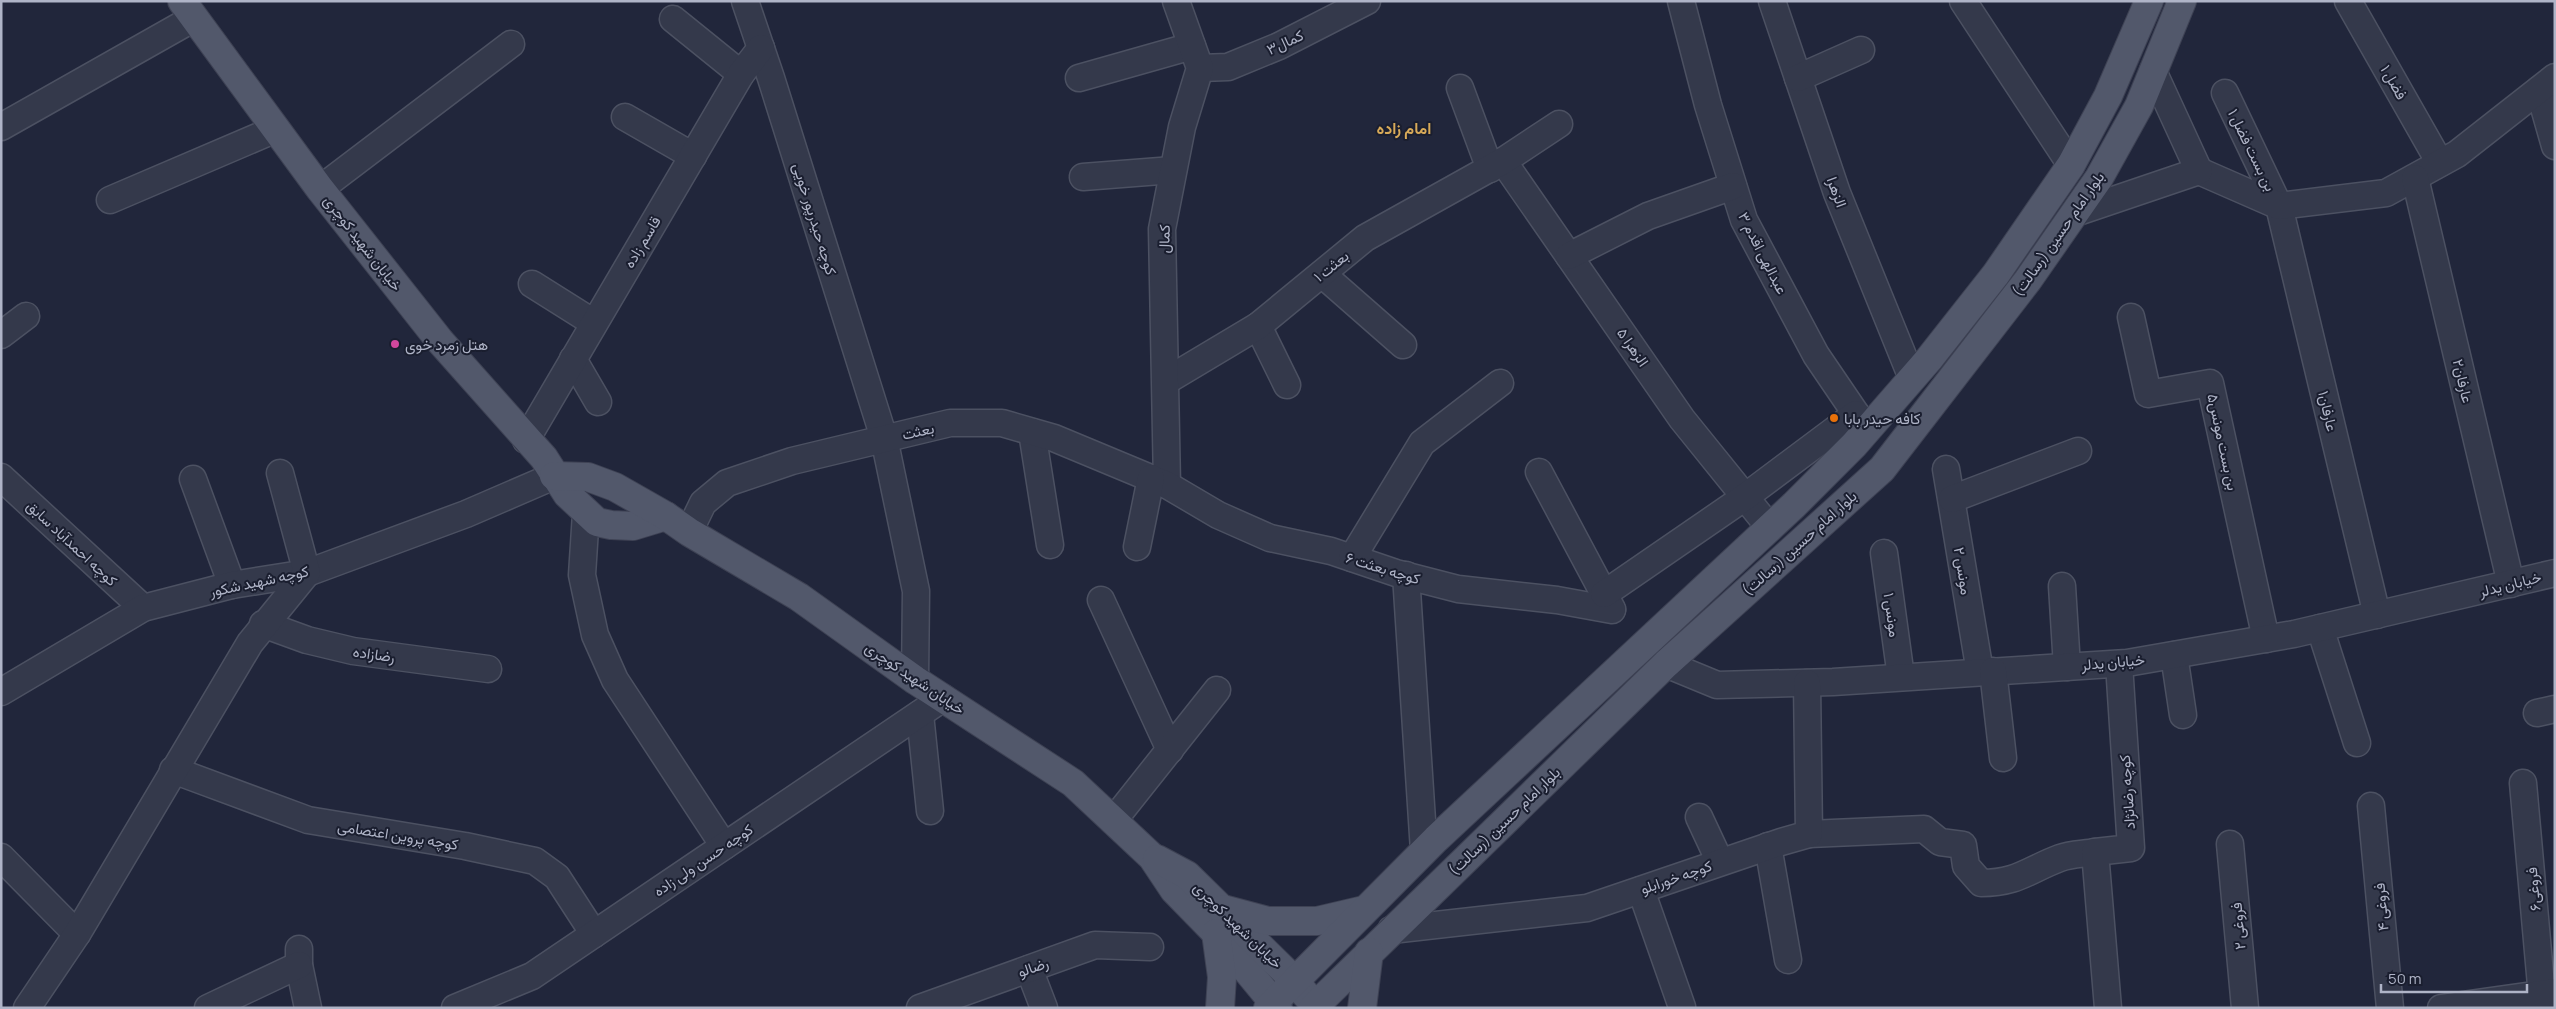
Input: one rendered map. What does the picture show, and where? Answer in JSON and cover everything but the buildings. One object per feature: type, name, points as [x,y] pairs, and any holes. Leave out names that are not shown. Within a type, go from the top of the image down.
[{"type":"main road","name":"بلوار امام حسین (رسالت)","points":[[1273,1006],[1294,980],[1424,851],[1770,528],[1862,422],[1912,378],[1996,274],[2071,166],[2108,96],[2149,1]]},
{"type":"main road","name":"بلوار امام حسین (رسالت)","points":[[1314,1007],[1666,664],[1882,469],[2028,280],[2099,178],[2138,106],[2182,1]]},
{"type":"main road","name":"خیابان شهید کوچری","points":[[188,10],[320,189],[440,341],[544,458],[567,494],[597,522],[633,526],[666,516]]},
{"type":"main road","name":"خیابان شهید کوچری","points":[[554,476],[588,477],[614,487],[666,516],[799,597],[915,680],[1073,783],[1152,856],[1174,890],[1218,921],[1294,980],[1314,1007]]},
{"type":"main road","points":[[1220,1008],[1222,977],[1218,921],[1317,921],[1364,910]]},
{"type":"main road","name":"خیابان شهید کوچری","points":[[1218,921],[1273,1006]]},
{"type":"main road","points":[[1362,1008],[1369,952]]},
{"type":"street","name":"کوچه حیدرپور خویی","points":[[745,1],[884,438],[916,591],[915,680]]},
{"type":"street","points":[[1176,1],[1196,57]]},
{"type":"street","name":"کمال۳","points":[[1079,78],[1196,57],[1228,67],[1280,46],[1367,1]]},
{"type":"street","name":"عبدالهی اقدم ۳","points":[[1680,1],[1708,105],[1744,220],[1816,355],[1862,422]]},
{"type":"street","name":"الزهرا","points":[[1772,1],[1837,193],[1912,378]]},
{"type":"street","points":[[1963,1],[2071,166]]},
{"type":"street","name":"فضل ۱","points":[[2348,1],[2440,164]]},
{"type":"street","points":[[1,127],[188,10]]},
{"type":"street","points":[[673,19],[742,74]]},
{"type":"street","points":[[320,189],[510,44]]},
{"type":"street","name":"قاسم زاده","points":[[526,440],[742,74],[761,48]]},
{"type":"street","points":[[1798,78],[1862,50]]},
{"type":"street","name":"کمال","points":[[1137,547],[1159,482],[1166,381],[1162,229],[1196,57]]},
{"type":"street","points":[[2153,71],[2199,171],[2279,206],[2386,193],[2457,154],[2547,84]]},
{"type":"street","points":[[2547,84],[2555,146]]},
{"type":"street","name":"الزهرا ۵","points":[[1460,88],[1496,165],[1569,256],[1682,418],[1770,528]]},
{"type":"street","name":"بن بست فضل ۱","points":[[2225,94],[2279,206]]},
{"type":"street","points":[[625,117],[693,156]]},
{"type":"street","name":"بعثت ۱","points":[[1166,381],[1258,326],[1365,238],[1496,165],[1559,124]]},
{"type":"street","points":[[110,200],[276,129]]},
{"type":"street","points":[[1083,177],[1173,170]]},
{"type":"street","points":[[2076,212],[2199,171]]},
{"type":"street","name":"عارفان۲","points":[[2415,178],[2511,584]]},
{"type":"street","points":[[1569,256],[1648,216],[1733,186]]},
{"type":"street","name":"عارفان۱","points":[[2279,206],[2377,615]]},
{"type":"street","points":[[1322,274],[1403,345]]},
{"type":"street","points":[[532,284],[594,322]]},
{"type":"street","points":[[1,335],[26,316]]},
{"type":"street","name":"بن بست مونس۵","points":[[2131,317],[2148,394],[2210,383],[2266,639]]},
{"type":"street","points":[[1258,326],[1287,384]]},
{"type":"street","points":[[573,359],[598,402]]},
{"type":"street","points":[[1352,558],[1422,443],[1500,383]]},
{"type":"street","points":[[1539,472],[1608,602],[1745,497],[1862,422]]},
{"type":"street","name":"بعثت","points":[[690,532],[703,502],[727,483],[792,461],[950,423],[1002,423],[1054,438],[1159,482]]},
{"type":"street","points":[[1032,432],[1050,545]]},
{"type":"street","points":[[1952,499],[2078,451]]},
{"type":"street","name":"مونس ۲","points":[[1946,470],[2003,758]]},
{"type":"street","points":[[27,1008],[77,934],[173,770],[263,624],[307,573],[280,473]]},
{"type":"street","name":"کوچه شهید شکور","points":[[1,692],[52,664],[143,608],[232,585],[307,573],[466,514],[554,476]]},
{"type":"street","name":"کوچه احمدآباد سابق","points":[[1,477],[11,501],[143,608]]},
{"type":"street","points":[[193,479],[232,585]]},
{"type":"street","name":"کوچه بعثت ۶","points":[[1159,482],[1218,515],[1270,538],[1352,558],[1458,589],[1557,600],[1608,602]]},
{"type":"street","points":[[586,513],[582,575],[595,635],[619,687],[724,846]]},
{"type":"street","name":"مونس ۱","points":[[1884,553],[1901,678]]},
{"type":"street","name":"خیابان یدلر","points":[[1666,664],[1717,685],[1807,683],[2118,664],[2320,628],[2555,573]]},
{"type":"street","points":[[1406,575],[1424,851]]},
{"type":"street","points":[[2062,586],[2067,667]]},
{"type":"street","points":[[1101,600],[1170,750]]},
{"type":"street","name":"رضازاده","points":[[263,624],[307,640],[353,651],[488,668]]},
{"type":"street","points":[[2320,628],[2357,743]]},
{"type":"street","points":[[2174,655],[2183,715]]},
{"type":"street","name":"کوچه رضانژاد","points":[[2095,852],[2131,848],[2118,664]]},
{"type":"street","points":[[1807,683],[1809,834]]},
{"type":"street","points":[[1113,821],[1217,690]]},
{"type":"street","name":"کوچه حسن ولی زاده","points":[[455,1008],[532,976],[943,698]]},
{"type":"street","points":[[920,714],[930,811]]},
{"type":"street","name":"کوچه پروین اعتصامی","points":[[173,770],[308,820],[465,846],[535,862],[557,877],[594,934]]},
{"type":"street","name":"فروغی۶","points":[[2523,783],[2547,998]]},
{"type":"street","name":"فروغی ۴","points":[[2371,806],[2390,1008]]},
{"type":"street","points":[[1699,817],[1720,862]]},
{"type":"street","name":"کوچه خورابلو","points":[[1391,930],[1587,908],[1768,846],[1809,834],[1924,829],[1940,842],[1963,845],[1966,866],[1981,882],[2000,883],[2030,874],[2061,858],[2095,852]]},
{"type":"street","name":"فروغی ۲","points":[[2230,844],[2245,1008]]},
{"type":"street","points":[[1768,846],[1788,960]]},
{"type":"street","points":[[2095,852],[2108,1008]]},
{"type":"street","points":[[1,857],[77,934]]},
{"type":"street","points":[[1640,890],[1682,1007]]},
{"type":"street","name":"رضالو","points":[[920,1008],[1095,945],[1150,947]]},
{"type":"street","points":[[208,1008],[299,957],[308,1008]]},
{"type":"street","points":[[1029,968],[1044,1008]]},
{"type":"street","points":[[2441,1008],[2547,998]]},
{"type":"place","name":"هتل زمرد خوی","points":[[395,344]]},
{"type":"place","name":"کافه حیدر بابا","points":[[1834,418]]},
{"type":"district","name":"امام زاده","points":[[1404,128]]}]
